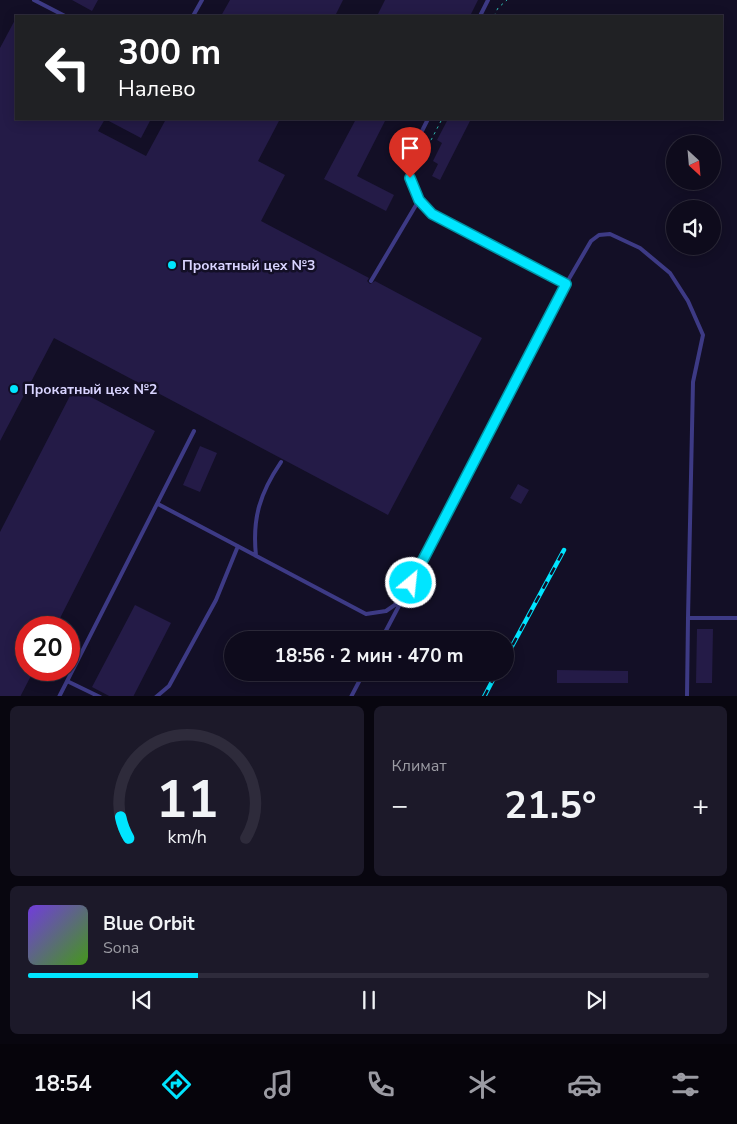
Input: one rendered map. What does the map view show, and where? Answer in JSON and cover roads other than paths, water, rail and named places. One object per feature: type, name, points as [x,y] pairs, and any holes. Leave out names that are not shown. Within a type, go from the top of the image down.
[{"type":"lane","points":[[34,0],[63,15]]},
{"type":"lane","points":[[194,15],[202,0]]},
{"type":"lane","points":[[480,15],[488,0]]},
{"type":"lane","points":[[427,120],[411,152],[411,181],[419,200],[432,214],[566,284]]},
{"type":"lane","points":[[371,281],[419,200]]},
{"type":"lane","points":[[386,631],[566,284],[591,241],[599,235],[610,234],[640,248],[670,273],[688,301],[703,335],[693,382],[687,696]]},
{"type":"lane","points":[[80,656],[194,431]]},
{"type":"lane","points":[[256,556],[254,538],[256,511],[267,482],[281,462]]},
{"type":"lane","points":[[158,504],[366,614],[386,611],[402,600]]},
{"type":"lane","points":[[156,696],[169,686],[211,609],[238,546]]},
{"type":"lane","points":[[688,618],[737,618]]},
{"type":"lane","points":[[59,696],[67,681],[100,696]]},
{"type":"lane","points":[[351,696],[359,681]]},
{"type":"railway","points":[[514,642],[564,550]]},
{"type":"railway","points":[[485,696],[492,681]]},
{"type":"place","name":"Прокатный цех №3","points":[[172,265]]},
{"type":"place","name":"Прокатный цех №2","points":[[14,389]]}]
